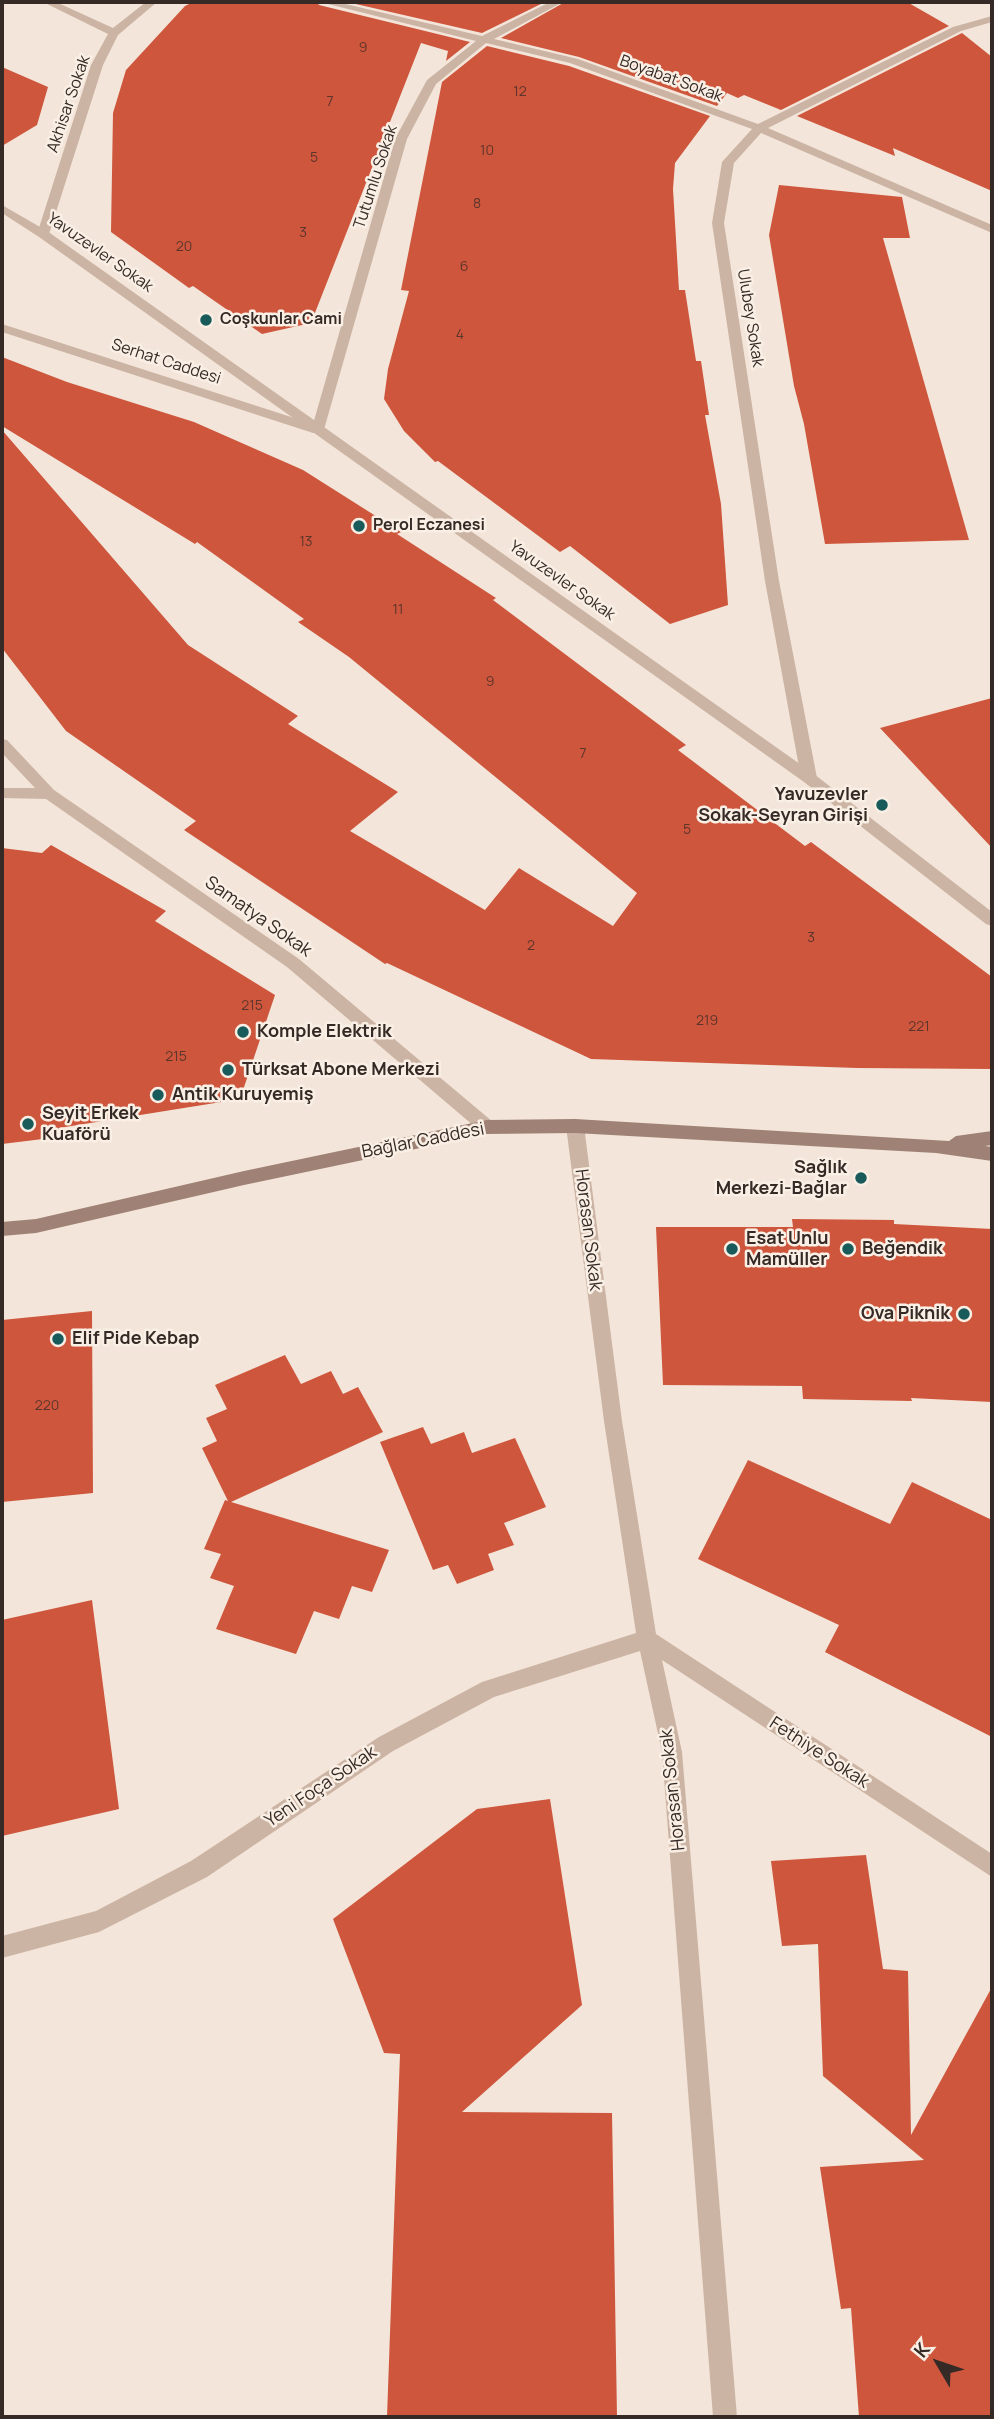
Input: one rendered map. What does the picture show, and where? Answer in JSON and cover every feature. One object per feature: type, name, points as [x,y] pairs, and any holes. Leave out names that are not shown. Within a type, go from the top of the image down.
[{"type":"main road","name":"Bağlar Caddesi","points":[[2,1228],[36,1226],[244,1178],[487,1128],[575,1126],[936,1146],[992,1154]]},
{"type":"main road","name":"Bağlar Caddesi","points":[[936,1146],[992,1138]]},
{"type":"street","points":[[48,2],[114,33]]},
{"type":"street","name":"Akhisar Sokak","points":[[43,234],[97,65],[114,33],[152,2]]},
{"type":"street","name":"Boyabat Sokak","points":[[325,2],[574,61],[759,128],[992,229]]},
{"type":"street","name":"Tutumlu Sokak","points":[[318,430],[401,139],[431,82],[485,39],[558,2]]},
{"type":"street","name":"Ulubey Sokak","points":[[809,778],[772,581],[718,223],[728,162],[759,128],[957,29],[992,19]]},
{"type":"street","name":"Yavuzevler Sokak","points":[[2,208],[43,234],[809,778],[992,920]]},
{"type":"street","name":"Serhat Caddesi","points":[[2,328],[318,430]]},
{"type":"street","name":"Samatya Sokak","points":[[2,744],[49,794],[293,963],[487,1128]]},
{"type":"street","points":[[2,793],[49,794]]},
{"type":"street","name":"Horasan Sokak","points":[[575,1126],[613,1421],[647,1639],[672,1752],[725,2417]]},
{"type":"street","name":"Fethiye Sokak","points":[[647,1639],[992,1866]]},
{"type":"street","name":"Yeni Foça Sokak","points":[[2,1947],[99,1921],[188,1875],[386,1744],[489,1689],[647,1639]]},
{"type":"building","points":[[193,2],[317,2],[319,5],[470,42],[446,61],[448,51],[421,43],[311,323],[262,334],[193,286],[189,288],[111,232],[113,113],[126,70],[185,6]]},
{"type":"building","points":[[347,2],[545,2],[482,33]]},
{"type":"building","points":[[565,2],[907,2],[949,26],[781,110],[744,95],[738,98],[727,93],[717,106],[579,57],[501,38]]},
{"type":"building","points":[[962,33],[992,57],[992,191],[893,148],[895,156],[797,116]]},
{"type":"building","points":[[487,46],[569,66],[710,116],[675,163],[673,189],[679,290],[685,290],[696,361],[701,361],[709,415],[705,415],[721,504],[728,605],[670,624],[570,546],[560,552],[438,461],[435,462],[404,431],[384,399],[388,369],[409,291],[401,290],[442,82]]},
{"type":"building","points":[[2,67],[48,87],[37,125],[2,146]]},
{"type":"building","points":[[779,185],[902,197],[910,238],[883,238],[969,540],[825,544],[804,424],[794,386],[769,235]]},
{"type":"building","points":[[2,357],[67,382],[194,422],[303,470],[401,532],[397,534],[496,598],[493,600],[686,745],[678,750],[805,846],[811,842],[992,977],[992,1069],[857,1068],[591,1059],[385,964],[184,830],[196,821],[66,731],[2,648],[2,430],[188,645],[298,716],[288,724],[398,792],[350,831],[485,910],[519,868],[613,926],[637,893],[349,657],[298,622],[304,619],[197,542],[195,544],[2,426]]},
{"type":"building","points":[[992,698],[992,848],[880,728]]},
{"type":"building","points":[[51,845],[166,911],[155,921],[275,995],[240,1099],[59,1128],[59,1137],[2,1144],[2,848],[42,853]]},
{"type":"building","points":[[792,1219],[894,1220],[894,1224],[992,1229],[992,1402],[911,1398],[912,1401],[803,1399],[802,1386],[663,1385],[656,1227],[793,1227]]},
{"type":"building","points":[[92,1311],[93,1493],[2,1502],[2,1320]]},
{"type":"building","points":[[285,1355],[301,1384],[331,1371],[343,1394],[358,1387],[383,1432],[231,1502],[389,1550],[372,1592],[352,1586],[339,1619],[314,1611],[296,1654],[216,1629],[234,1586],[210,1578],[221,1554],[204,1549],[225,1500],[228,1501],[202,1448],[217,1441],[206,1418],[227,1409],[215,1385]]},
{"type":"building","points":[[423,1427],[431,1444],[464,1432],[472,1453],[515,1438],[546,1507],[504,1523],[514,1545],[488,1554],[494,1570],[457,1584],[448,1565],[433,1570],[380,1442]]},
{"type":"building","points":[[748,1460],[890,1524],[912,1482],[992,1520],[992,1737],[825,1652],[839,1625],[698,1559]]},
{"type":"building","points":[[92,1600],[119,1809],[2,1836],[2,1620]]},
{"type":"building","points":[[550,1799],[582,2005],[462,2112],[612,2113],[617,2417],[387,2417],[400,2054],[384,2053],[333,1919],[477,1809]]},
{"type":"building","points":[[866,1855],[883,1969],[908,1971],[911,2135],[992,1987],[992,2417],[859,2417],[851,2308],[841,2309],[820,2167],[924,2160],[823,2076],[818,1944],[782,1946],[771,1861]]},
{"type":"place","name":"Coşkunlar Cami","points":[[206,320]]},
{"type":"place","name":"Perol Eczanesi","points":[[359,526]]},
{"type":"place","name":"Yavuzevler Sokak-Seyran Girişi","points":[[882,805]]},
{"type":"place","name":"Komple Elektrik","points":[[243,1032]]},
{"type":"place","name":"Türksat Abone Merkezi","points":[[228,1070]]},
{"type":"place","name":"Antik Kuruyemiş","points":[[158,1095]]},
{"type":"place","name":"Seyit Erkek Kuaförü","points":[[28,1124]]},
{"type":"place","name":"Sağlık Merkezi-Bağlar","points":[[861,1178]]},
{"type":"place","name":"Esat Unlu Mamüller","points":[[732,1249]]},
{"type":"place","name":"Beğendik","points":[[848,1249]]},
{"type":"place","name":"Ova Piknik","points":[[964,1314]]},
{"type":"place","name":"Elif Pide Kebap","points":[[58,1339]]}]
